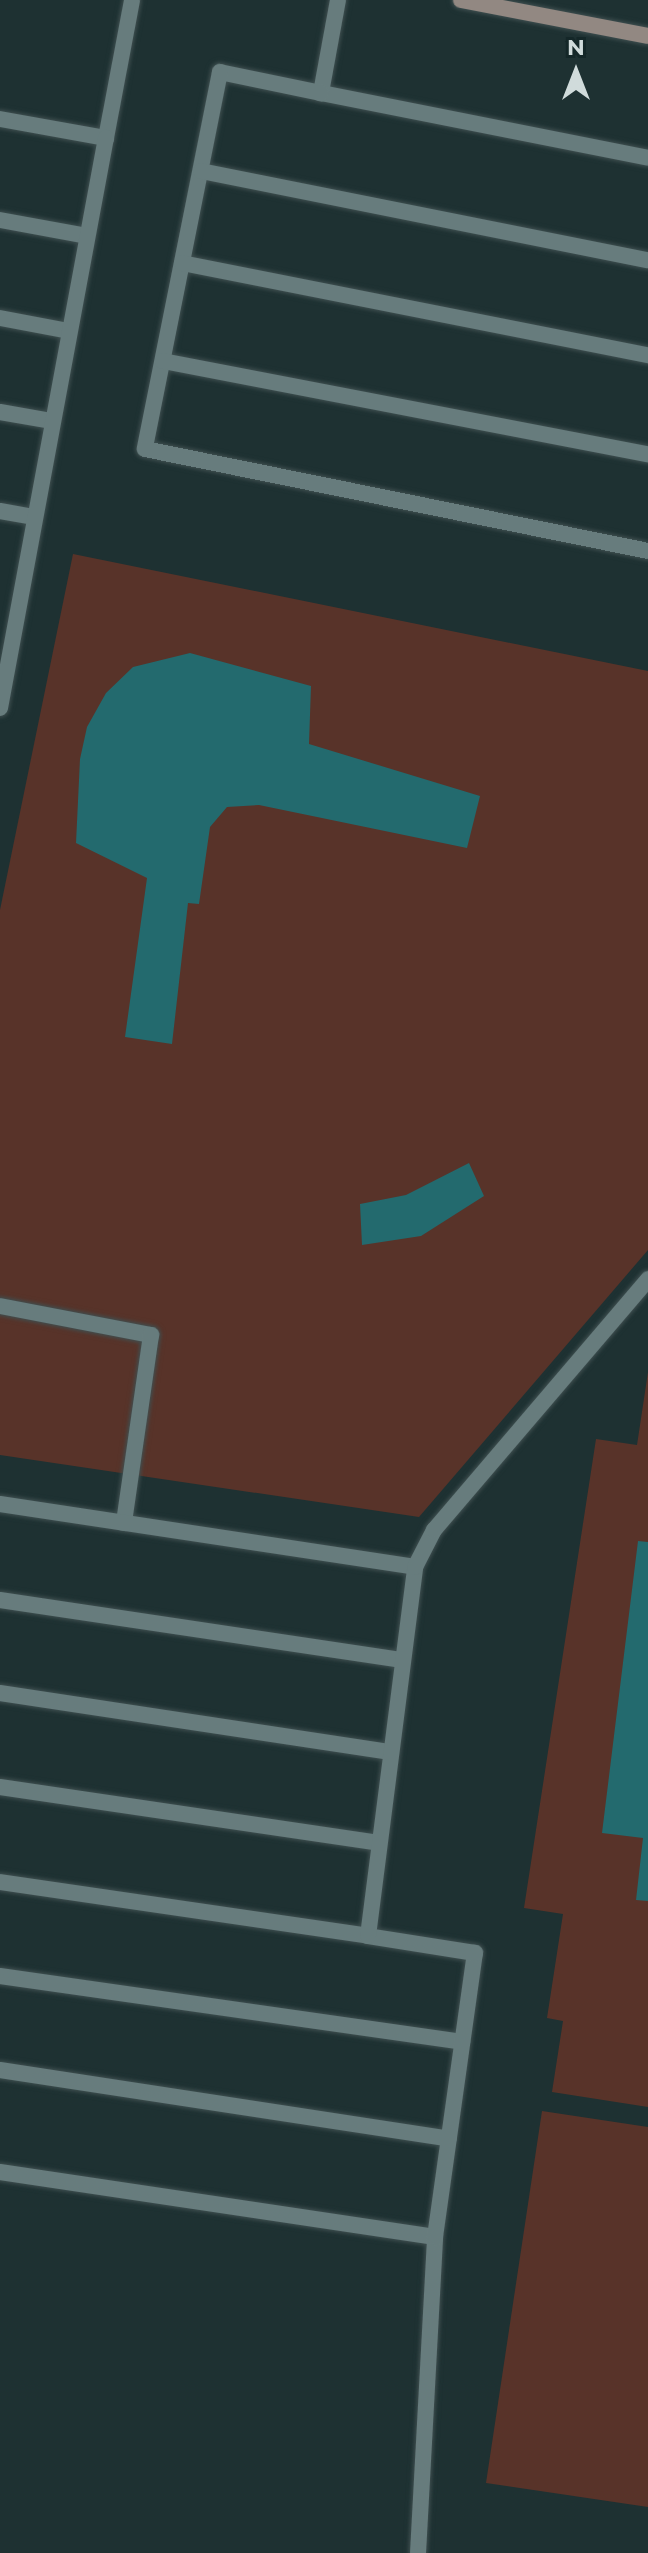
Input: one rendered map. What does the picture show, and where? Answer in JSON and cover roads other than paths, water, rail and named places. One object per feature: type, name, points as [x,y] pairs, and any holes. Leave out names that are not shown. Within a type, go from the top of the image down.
[{"type":"street","points":[[461,0],[648,36]]},
{"type":"lane","points":[[0,708],[8,612],[34,517],[132,0]]},
{"type":"lane","points":[[321,93],[338,0]]},
{"type":"lane","points":[[648,158],[220,72],[145,449],[648,551]]},
{"type":"lane","points":[[0,119],[106,138]]},
{"type":"lane","points":[[201,171],[648,260]]},
{"type":"lane","points":[[0,220],[87,236]]},
{"type":"lane","points":[[182,263],[648,355]]},
{"type":"lane","points":[[0,318],[69,331]]},
{"type":"lane","points":[[163,361],[648,454]]},
{"type":"lane","points":[[0,412],[52,421]]},
{"type":"lane","points":[[0,511],[34,517]]},
{"type":"lane","points":[[368,1936],[415,1567],[434,1530],[648,1279]]},
{"type":"lane","points":[[0,1306],[151,1335],[124,1523]]},
{"type":"lane","points":[[0,1504],[415,1567]]},
{"type":"lane","points":[[0,1600],[403,1660]]},
{"type":"lane","points":[[0,1693],[391,1752]]},
{"type":"lane","points":[[0,1787],[379,1843]]},
{"type":"lane","points":[[0,1882],[475,1953],[435,2237],[418,2553]]},
{"type":"lane","points":[[0,1976],[462,2042]]},
{"type":"lane","points":[[0,2070],[449,2139]]},
{"type":"lane","points":[[0,2172],[435,2237]]}]
